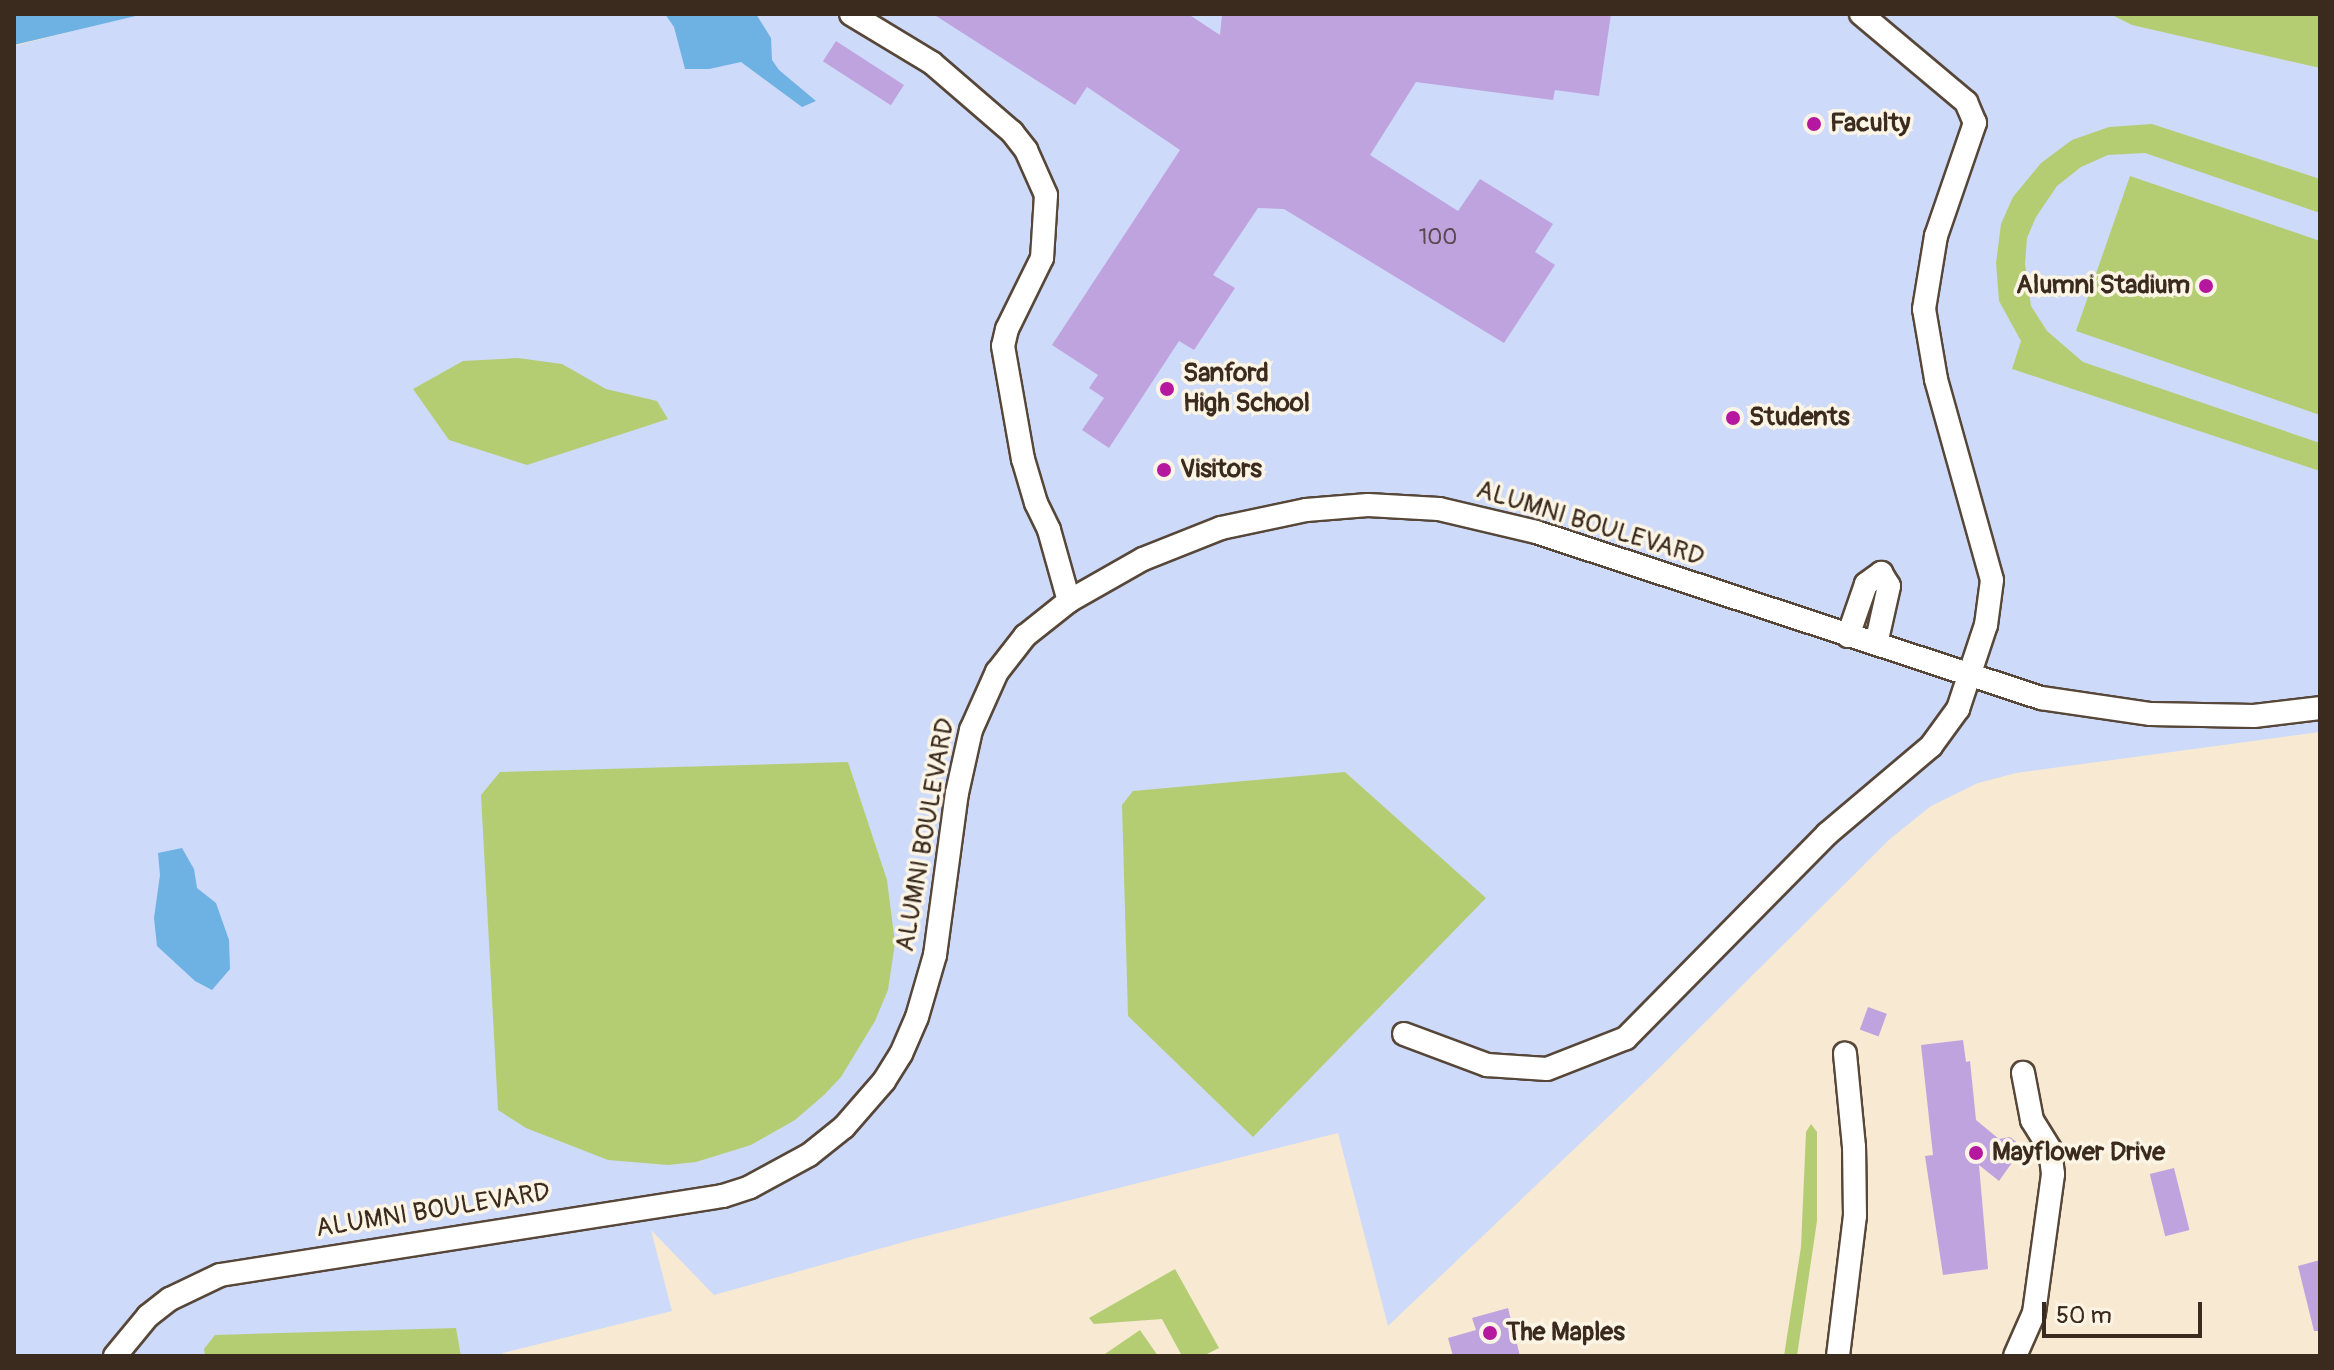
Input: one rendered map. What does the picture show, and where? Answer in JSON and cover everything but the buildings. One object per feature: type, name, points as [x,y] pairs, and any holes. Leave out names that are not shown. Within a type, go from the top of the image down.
[{"type":"street","points":[[851,14],[932,63],[1012,132],[1026,150],[1046,195],[1042,258],[1007,329],[1003,346],[1023,459],[1036,503],[1049,530],[1069,601]]},
{"type":"street","points":[[1404,1034],[1487,1065],[1547,1069],[1626,1038],[1827,834],[1931,746],[1958,709],[1986,625],[1992,580],[1933,367],[1924,309],[1936,236],[1975,123],[1974,116],[1959,96],[1861,14]]},
{"type":"street","name":"ALUMNI BOULEVARD","points":[[115,1356],[148,1316],[170,1299],[220,1275],[723,1196],[786,1169],[827,1141],[862,1109],[884,1081],[901,1054],[917,1017],[935,955],[964,761],[983,697],[1025,636],[1069,601],[1143,559],[1221,528],[1306,510],[1410,506],[1536,532],[2041,698],[2151,714],[2254,716],[2320,708]]},
{"type":"street","points":[[1848,636],[1866,584],[1881,573],[1889,586],[1876,644]]},
{"type":"street","points":[[1838,1356],[1855,1216],[1854,1147],[1845,1053]]},
{"type":"street","points":[[2015,1356],[2034,1313],[2053,1174],[2050,1149],[2032,1120],[2023,1073]]},
{"type":"shaded area","name":"Sanford High School","points":[[139,14],[2320,14],[2320,732],[2016,773],[1978,783],[1931,806],[1890,839],[1648,1079],[1388,1326],[1338,1133],[911,1240],[714,1295],[651,1230],[672,1311],[503,1353],[503,1356],[14,1356],[14,46]]},
{"type":"green space","points":[[2110,14],[2320,14],[2320,68],[2132,25]]},
{"type":"green space","points":[[2152,124],[2320,179],[2320,213],[2145,153],[2108,155],[2081,167],[2057,186],[2036,217],[2027,238],[2025,264],[2031,306],[2047,331],[2083,362],[2320,443],[2320,471],[2012,369],[2021,341],[1999,301],[1996,263],[2001,224],[2013,197],[2041,163],[2072,140],[2109,127]]},
{"type":"green space","name":"Alumni Stadium","points":[[2130,176],[2320,241],[2320,415],[2076,331]]},
{"type":"green space","points":[[518,358],[562,364],[606,389],[657,401],[668,419],[527,465],[449,440],[413,389],[463,361]]},
{"type":"green space","points":[[848,762],[887,880],[895,943],[888,990],[875,1021],[841,1077],[824,1095],[795,1120],[751,1145],[696,1162],[668,1165],[608,1160],[526,1128],[498,1110],[481,795],[500,772]]},
{"type":"green space","points":[[1345,772],[1486,898],[1253,1137],[1128,1016],[1122,805],[1133,791]]},
{"type":"green space","points":[[1811,1124],[1817,1132],[1817,1221],[1797,1356],[1784,1356],[1801,1247],[1806,1132]]},
{"type":"green space","points":[[1175,1269],[1219,1348],[1203,1356],[1182,1356],[1162,1319],[1094,1324],[1089,1318]]},
{"type":"green space","points":[[456,1328],[461,1356],[205,1356],[204,1349],[215,1335]]},
{"type":"green space","points":[[1140,1330],[1158,1356],[1102,1356]]},
{"type":"water","points":[[14,14],[144,14],[14,45]]},
{"type":"water","points":[[665,14],[756,14],[771,38],[772,60],[779,70],[816,101],[802,107],[741,62],[709,69],[685,69],[674,27]]},
{"type":"water","points":[[182,848],[194,869],[197,888],[216,903],[229,940],[230,969],[212,990],[195,981],[157,946],[154,918],[160,875],[158,853]]},
{"type":"place","name":"Faculty","points":[[1814,124]]},
{"type":"place","name":"Alumni Stadium","points":[[2206,286]]},
{"type":"place","name":"Sanford High School","points":[[1167,389]]},
{"type":"place","name":"Students","points":[[1733,418]]},
{"type":"place","name":"Visitors","points":[[1164,470]]},
{"type":"place","name":"Mayflower Drive","points":[[1976,1153]]},
{"type":"place","name":"The Maples","points":[[1490,1333]]}]
